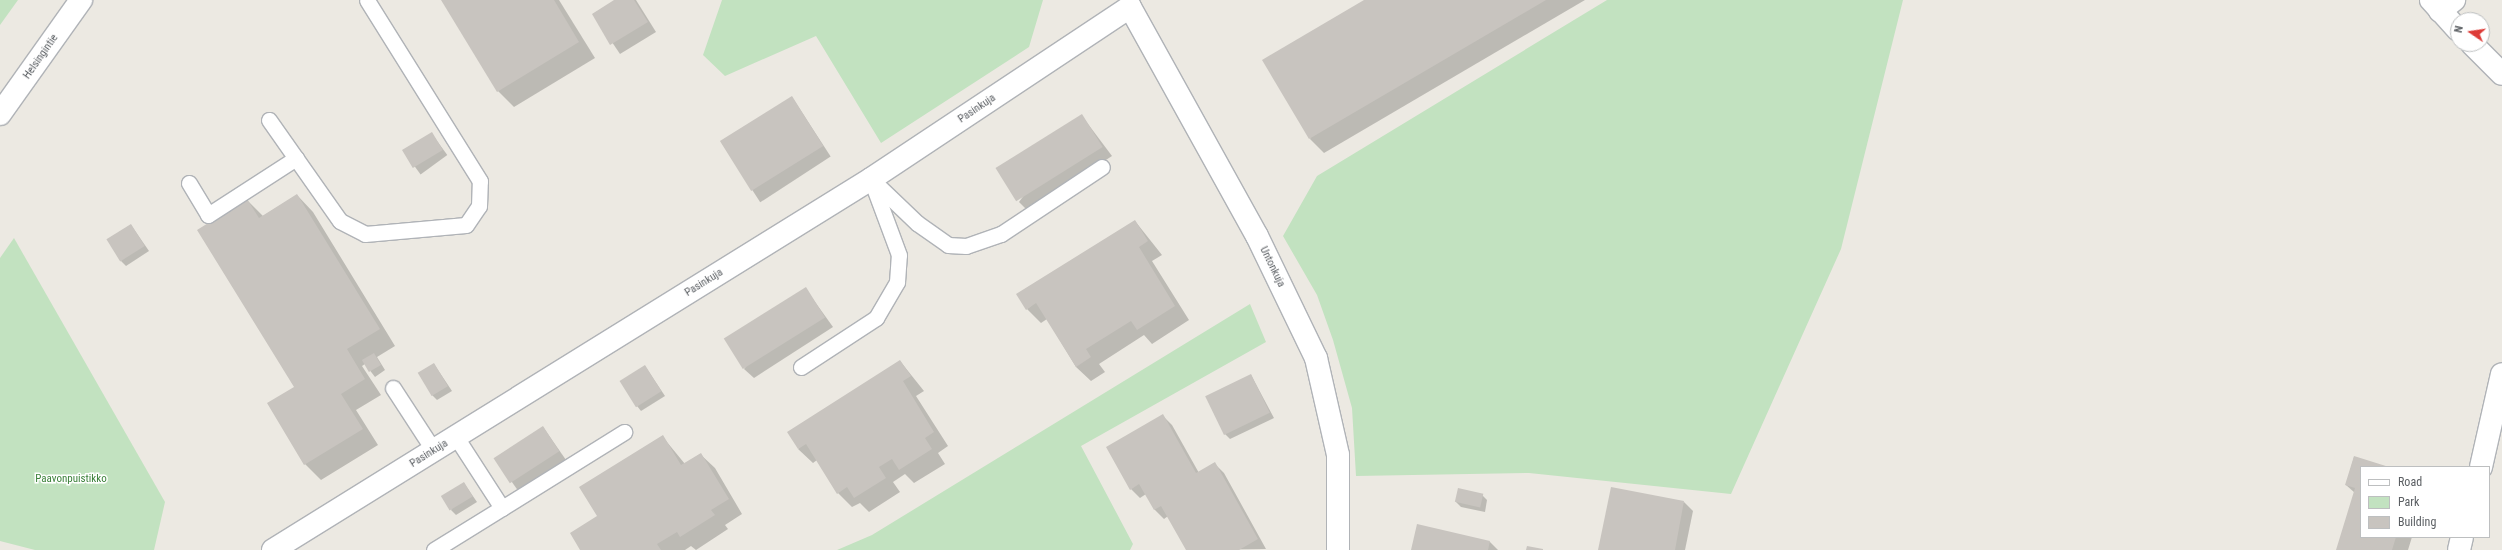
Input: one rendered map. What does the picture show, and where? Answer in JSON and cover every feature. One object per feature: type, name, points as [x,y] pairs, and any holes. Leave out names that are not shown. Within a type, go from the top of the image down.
[{"type":"street","name":"Helsingintie","points":[[0,114],[82,0]]},
{"type":"street","points":[[2442,4],[2450,17]]},
{"type":"street","name":"Pasinkuja","points":[[272,550],[871,179],[1130,7]]},
{"type":"street","name":"Untonkuja","points":[[1130,7],[1257,236],[1316,358],[1338,455],[1338,550]]},
{"type":"street","points":[[2480,52],[2502,74]]},
{"type":"street","points":[[2481,466],[2502,374]]},
{"type":"street","points":[[2459,550],[2462,538]]},
{"type":"lane","points":[[269,120],[340,221],[365,234],[466,225],[479,206],[480,182],[367,0]]},
{"type":"lane","points":[[189,183],[208,215],[296,158]]},
{"type":"lane","points":[[871,179],[916,223],[948,245],[966,246],[1001,234],[1102,167]]},
{"type":"lane","points":[[801,367],[876,318],[897,282],[899,255],[871,179]]},
{"type":"lane","points":[[394,388],[434,451]]},
{"type":"lane","points":[[434,550],[624,432]]},
{"type":"lane","points":[[456,437],[502,508]]},
{"type":"green space","points":[[0,0],[18,0],[0,25]]},
{"type":"green space","points":[[722,0],[1043,0],[1029,47],[881,143],[816,36],[725,76],[703,55]]},
{"type":"green space","points":[[1607,0],[1903,0],[1841,249],[1731,494],[1529,473],[1356,476],[1352,408],[1333,340],[1317,295],[1283,236],[1317,176]]},
{"type":"green space","name":"Paavonpuistikko","points":[[14,238],[165,502],[154,550],[35,550],[0,541],[0,258]]},
{"type":"green space","points":[[1250,304],[1266,342],[1081,446],[1133,544],[1130,550],[837,550],[872,535]]},
{"type":"building","points":[[441,0],[554,0],[579,42],[497,92]]},
{"type":"building","points":[[614,0],[634,0],[648,22],[610,45],[592,14]]},
{"type":"building","points":[[1364,0],[1546,0],[1309,139],[1262,60]]},
{"type":"building","points":[[792,96],[823,146],[751,191],[720,141]]},
{"type":"building","points":[[1082,114],[1103,147],[1016,201],[995,168]]},
{"type":"building","points":[[432,132],[443,150],[413,168],[402,150]]},
{"type":"building","points":[[297,194],[380,329],[347,349],[365,379],[341,394],[363,429],[304,465],[267,403],[294,387],[197,230],[247,199],[259,218]]},
{"type":"building","points":[[1135,220],[1148,241],[1139,247],[1175,306],[1137,330],[1131,321],[1086,349],[1091,357],[1076,367],[1036,303],[1026,310],[1016,294]]},
{"type":"building","points":[[131,224],[145,246],[120,261],[106,239]]},
{"type":"building","points":[[806,287],[825,318],[743,369],[724,338]]},
{"type":"building","points":[[374,353],[381,365],[369,372],[362,360]]},
{"type":"building","points":[[900,360],[911,376],[903,381],[934,432],[925,438],[932,449],[899,470],[892,459],[879,467],[886,478],[854,498],[847,487],[837,494],[806,444],[798,449],[787,432]]},
{"type":"building","points":[[434,363],[448,386],[432,396],[418,373]]},
{"type":"building","points":[[645,365],[661,391],[636,407],[620,381]]},
{"type":"building","points":[[1251,374],[1270,413],[1224,435],[1205,396]]},
{"type":"building","points":[[1163,414],[1196,473],[1215,462],[1258,539],[1239,550],[1186,550],[1161,506],[1154,510],[1139,484],[1130,490],[1106,447]]},
{"type":"building","points":[[543,426],[559,451],[510,483],[494,458]]},
{"type":"building","points":[[663,435],[681,465],[701,453],[729,499],[711,510],[715,515],[680,537],[677,532],[657,544],[661,550],[580,550],[570,533],[597,516],[579,487]]},
{"type":"building","points":[[2354,456],[2386,466],[2360,466],[2360,538],[2396,538],[2392,550],[2336,550],[2355,488],[2345,485]]},
{"type":"building","points":[[464,482],[473,497],[450,510],[441,496]]},
{"type":"building","points":[[1611,487],[1684,501],[1675,550],[1598,550]]},
{"type":"building","points":[[1458,488],[1483,494],[1480,507],[1455,502]]},
{"type":"building","points":[[1417,524],[1490,541],[1488,550],[1411,550]]},
{"type":"building","points":[[1527,546],[1543,549],[1543,550],[1526,550]]}]
